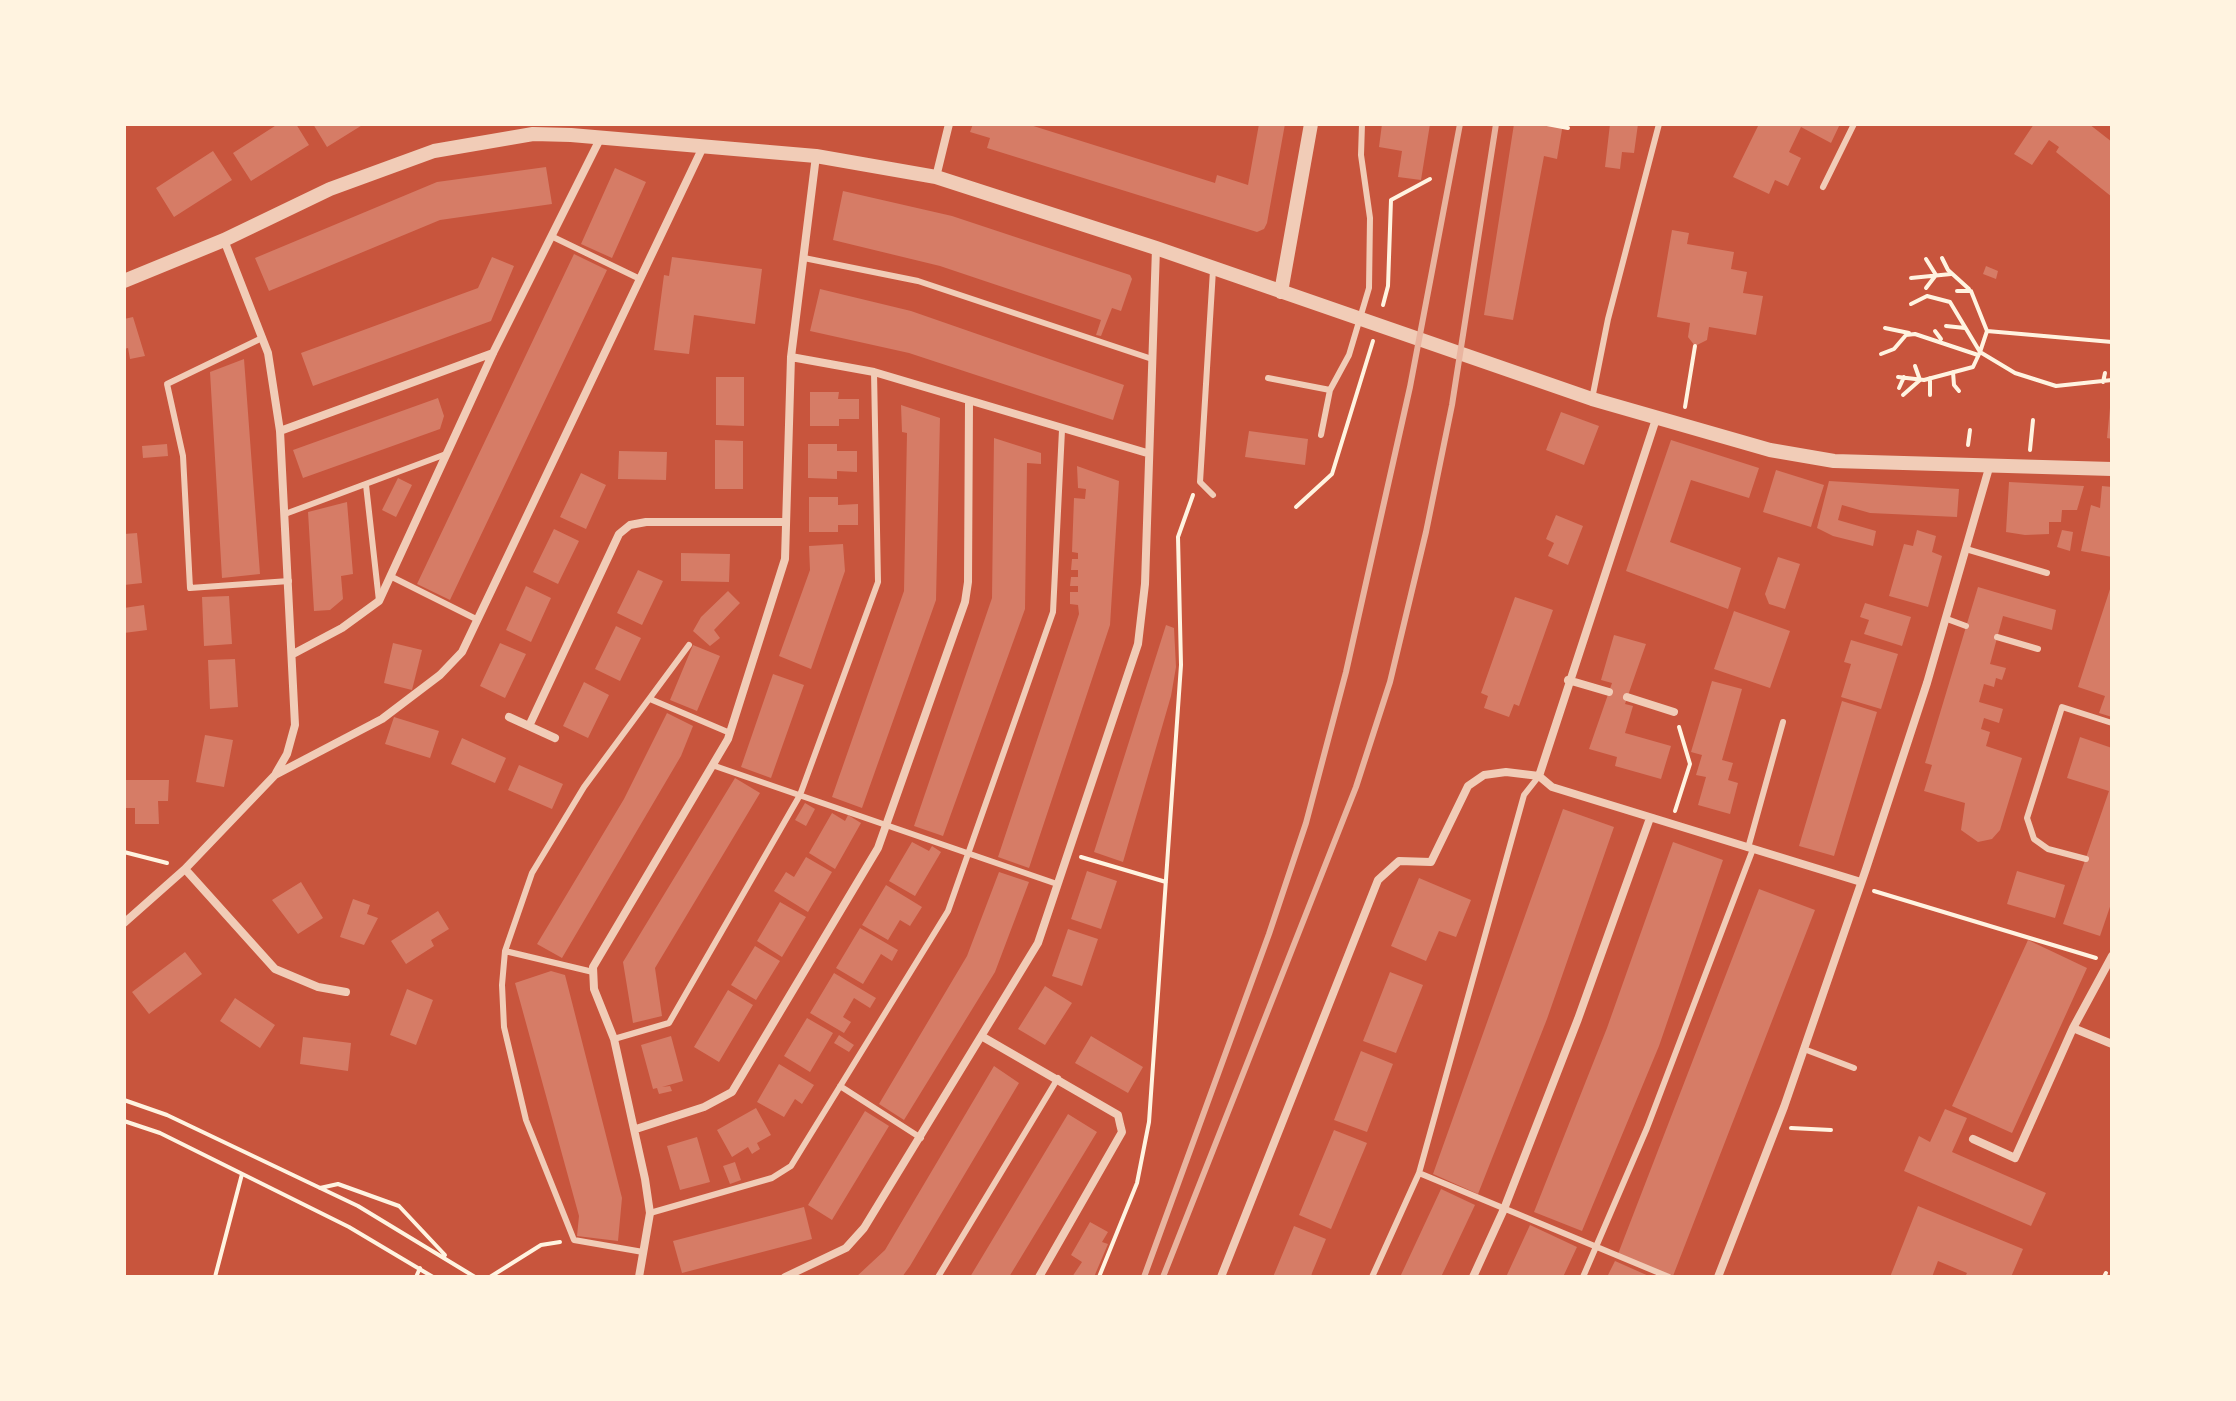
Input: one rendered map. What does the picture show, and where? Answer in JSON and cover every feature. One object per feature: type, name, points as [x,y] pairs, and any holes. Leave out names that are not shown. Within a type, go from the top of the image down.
[{"type":"street","points":[[936,177],[949,124]]},
{"type":"street","points":[[1281,292],[1311,124]]},
{"type":"street","points":[[124,281],[224,240],[330,189],[387,167],[434,151],[534,129],[702,149],[816,156],[936,177],[1156,248],[1592,399],[1770,450],[1834,461],[1989,468],[2112,469]]},
{"type":"street","points":[[293,654],[342,628],[379,601],[493,353],[601,136]]},
{"type":"street","points":[[275,775],[382,719],[440,675],[462,652],[702,149]]},
{"type":"street","points":[[639,1277],[650,1213],[636,1129],[614,1039],[594,989],[593,972],[601,950],[730,733],[785,559],[791,357],[816,156]]},
{"type":"street","points":[[124,923],[185,869],[275,775],[287,754],[295,725],[280,431],[262,338],[224,240]]},
{"type":"street","points":[[785,1277],[846,1248],[864,1228],[922,1138],[1038,943],[1138,644],[1144,599],[1156,248]]},
{"type":"street","points":[[280,431],[493,353]]},
{"type":"street","points":[[791,357],[874,372],[1147,453]]},
{"type":"street","points":[[636,1129],[704,1107],[732,1092],[868,868],[888,825],[965,602],[968,582],[969,402]]},
{"type":"street","points":[[1539,776],[1656,419]]},
{"type":"street","points":[[1718,1277],[1777,1125],[1861,882],[1947,619],[1989,468]]},
{"type":"street","points":[[529,726],[619,534],[630,525],[646,522],[785,522]]},
{"type":"street","points":[[1568,680],[1609,692]]},
{"type":"street","points":[[1627,697],[1674,712]]},
{"type":"street","points":[[509,717],[555,738]]},
{"type":"street","points":[[1221,1277],[1378,880],[1399,861],[1431,862],[1468,786],[1484,775],[1506,772],[1539,776],[1552,787],[1861,882]]},
{"type":"street","points":[[1473,1277],[1504,1209],[1578,1019],[1650,818]]},
{"type":"street","points":[[185,869],[275,969],[318,987],[346,992]]},
{"type":"street","points":[[1973,1139],[2015,1158],[2108,955]]},
{"type":"street","points":[[2073,1028],[2112,1044]]},
{"type":"street","points":[[983,1037],[1118,1115],[1122,1132],[1039,1277]]},
{"type":"lane","points":[[1321,435],[1330,390],[1349,355],[1369,288],[1370,218],[1361,155],[1362,124]]},
{"type":"lane","points":[[1592,399],[1608,319],[1659,124]]},
{"type":"lane","points":[[1823,187],[1854,124]]},
{"type":"lane","points":[[551,236],[640,279]]},
{"type":"lane","points":[[804,258],[918,281],[1152,359]]},
{"type":"lane","points":[[1213,270],[1200,482],[1213,495]]},
{"type":"lane","points":[[262,338],[167,384],[183,456],[190,588],[289,581]]},
{"type":"lane","points":[[614,1039],[669,1023],[800,795],[878,582],[874,372]]},
{"type":"lane","points":[[1268,378],[1330,390]]},
{"type":"lane","points":[[650,1213],[782,1173],[791,1166],[948,911],[971,854],[1053,612],[1062,430]]},
{"type":"lane","points":[[285,514],[448,453]]},
{"type":"lane","points":[[366,485],[379,601]]},
{"type":"lane","points":[[1966,549],[2047,573]]},
{"type":"lane","points":[[392,577],[478,620]]},
{"type":"lane","points":[[1947,619],[1966,626]]},
{"type":"lane","points":[[1997,637],[2038,649]]},
{"type":"lane","points":[[643,1252],[574,1240],[526,1120],[504,1027],[505,951],[532,873],[584,787],[689,645]]},
{"type":"lane","points":[[650,699],[730,733]]},
{"type":"lane","points":[[2086,859],[2041,844],[2034,839],[2027,818],[2062,707],[2112,723]]},
{"type":"lane","points":[[1583,1277],[1647,1128],[1751,848],[1783,722]]},
{"type":"lane","points":[[712,765],[1057,884]]},
{"type":"lane","points":[[1372,1277],[1419,1173],[1524,795],[1539,776]]},
{"type":"lane","points":[[505,951],[593,972]]},
{"type":"lane","points":[[1804,1049],[1854,1068]]},
{"type":"lane","points":[[938,1277],[1058,1078]]},
{"type":"lane","points":[[840,1086],[922,1138]]},
{"type":"lane","points":[[1419,1173],[1669,1277]]},
{"type":"path","points":[[1547,124],[1568,128]]},
{"type":"path","points":[[1899,388],[1901,377],[1920,380],[1973,367],[1987,331],[1971,291],[1942,258]]},
{"type":"path","points":[[1926,259],[1936,275]]},
{"type":"path","points":[[1911,278],[1953,274]]},
{"type":"path","points":[[1926,288],[1936,275]]},
{"type":"path","points":[[1957,291],[1971,291]]},
{"type":"path","points":[[1911,304],[1927,296],[1939,296],[1950,302],[1979,354]]},
{"type":"path","points":[[1946,326],[1965,328]]},
{"type":"path","points":[[1885,328],[1943,341],[1979,354],[2015,373],[2056,386],[2112,380]]},
{"type":"path","points":[[1935,331],[1943,341]]},
{"type":"path","points":[[1987,331],[2112,342]]},
{"type":"path","points":[[1881,354],[1894,349],[1906,335],[1915,334]]},
{"type":"path","points":[[1687,397],[1695,346]]},
{"type":"path","points":[[1915,366],[1920,380]]},
{"type":"path","points":[[1953,371],[1954,385],[1959,391]]},
{"type":"path","points":[[2103,382],[2105,373]]},
{"type":"path","points":[[1930,378],[1930,395]]},
{"type":"path","points":[[1903,395],[1920,380]]},
{"type":"path","points":[[2030,448],[2033,420]]},
{"type":"path","points":[[1968,444],[1970,430]]},
{"type":"path","points":[[1099,1277],[1137,1183],[1149,1122],[1181,665],[1178,537],[1186,507],[1200,482]]},
{"type":"path","points":[[1671,824],[1690,764],[1674,712]]},
{"type":"path","points":[[124,852],[185,869]]},
{"type":"path","points":[[1067,853],[1166,882]]},
{"type":"path","points":[[1875,891],[2098,958],[2108,955]]},
{"type":"path","points":[[1909,910],[1912,903]]},
{"type":"path","points":[[1966,926],[1968,919]]},
{"type":"path","points":[[124,1100],[167,1115],[320,1188],[447,1257],[475,1277]]},
{"type":"path","points":[[124,1121],[160,1133],[349,1227],[433,1277]]},
{"type":"path","points":[[1777,1125],[1796,1130],[1831,1130]]},
{"type":"path","points":[[215,1277],[242,1174]]},
{"type":"path","points":[[320,1188],[338,1184],[399,1206],[447,1257]]},
{"type":"path","points":[[490,1277],[541,1245],[574,1240]]},
{"type":"path","points":[[416,1277],[420,1268]]},
{"type":"building","points":[[278,124],[296,124],[309,145],[251,181],[233,153]]},
{"type":"building","points":[[313,124],[364,124],[327,147]]},
{"type":"building","points":[[973,124],[1027,124],[1215,183],[1217,175],[1248,185],[1259,124],[1285,124],[1267,223],[1264,229],[1257,232],[987,148],[990,138],[970,132]]},
{"type":"building","points":[[1382,124],[1430,124],[1421,180],[1398,177],[1402,151],[1379,147]]},
{"type":"building","points":[[1514,124],[1563,124],[1557,159],[1544,156],[1513,320],[1484,315]]},
{"type":"building","points":[[1610,124],[1638,124],[1634,153],[1622,152],[1620,169],[1605,167]]},
{"type":"building","points":[[1759,124],[1840,124],[1831,143],[1801,127],[1789,152],[1801,158],[1788,186],[1775,180],[1769,194],[1733,177]]},
{"type":"building","points":[[2034,124],[2089,124],[2112,142],[2112,197],[2056,152],[2059,147],[2049,140],[2032,165],[2014,154]]},
{"type":"building","points":[[213,151],[232,180],[174,217],[156,188]]},
{"type":"building","points":[[546,167],[552,204],[440,220],[269,291],[255,258],[437,182]]},
{"type":"building","points":[[615,168],[646,182],[612,258],[581,244]]},
{"type":"building","points":[[843,191],[952,216],[1130,275],[1132,279],[1121,311],[1112,308],[1101,336],[1096,335],[1101,320],[940,266],[833,240]]},
{"type":"building","points":[[1672,230],[1689,233],[1687,244],[1734,252],[1731,269],[1747,272],[1743,293],[1763,296],[1756,335],[1709,327],[1707,340],[1695,346],[1688,337],[1690,323],[1657,317]]},
{"type":"building","points":[[574,254],[607,270],[450,600],[417,584]]},
{"type":"building","points":[[492,257],[514,266],[491,321],[313,386],[301,353],[478,288]]},
{"type":"building","points":[[672,257],[762,269],[755,324],[694,315],[689,354],[654,350],[664,275],[669,276]]},
{"type":"building","points":[[1986,266],[1998,271],[1996,279],[1983,274]]},
{"type":"building","points":[[820,289],[911,311],[1124,385],[1113,420],[909,353],[810,331]]},
{"type":"building","points":[[133,317],[145,356],[130,359],[128,348],[124,349],[124,319]]},
{"type":"building","points":[[244,359],[260,574],[222,578],[210,372]]},
{"type":"building","points":[[716,377],[744,377],[744,426],[716,425]]},
{"type":"building","points":[[810,392],[839,392],[838,399],[859,399],[859,419],[839,419],[839,426],[810,426]]},
{"type":"building","points":[[438,398],[444,416],[440,429],[303,478],[293,450]]},
{"type":"building","points":[[901,405],[940,418],[936,600],[862,808],[832,797],[904,591],[907,433],[902,432]]},
{"type":"building","points":[[2112,408],[2112,439],[2107,438]]},
{"type":"building","points":[[1561,412],[1599,426],[1584,465],[1546,450]]},
{"type":"building","points":[[1249,431],[1308,439],[1305,465],[1245,457]]},
{"type":"building","points":[[994,438],[1041,453],[1041,464],[1027,463],[1025,609],[943,836],[914,826],[992,598]]},
{"type":"building","points":[[715,440],[743,441],[743,489],[715,489]]},
{"type":"building","points":[[1671,440],[1759,468],[1749,498],[1691,480],[1670,542],[1741,568],[1728,609],[1626,571]]},
{"type":"building","points":[[167,444],[168,456],[143,458],[142,446]]},
{"type":"building","points":[[808,444],[837,444],[837,451],[857,451],[857,472],[837,471],[837,479],[808,478]]},
{"type":"building","points":[[619,451],[667,452],[666,480],[618,479]]},
{"type":"building","points":[[1077,466],[1119,481],[1110,625],[1029,868],[998,857],[1079,614],[1078,605],[1070,604],[1070,592],[1078,592],[1078,586],[1070,586],[1071,577],[1078,577],[1078,570],[1071,570],[1072,559],[1078,559],[1078,553],[1072,552],[1074,498],[1085,499],[1086,489],[1078,488]]},
{"type":"building","points":[[1776,470],[1824,485],[1811,527],[1763,512]]},
{"type":"building","points":[[581,473],[606,485],[586,529],[560,517]]},
{"type":"building","points":[[398,478],[412,485],[396,517],[382,510]]},
{"type":"building","points":[[1829,481],[1959,489],[1957,517],[1870,513],[1842,505],[1838,520],[1876,531],[1873,546],[1833,536],[1817,528]]},
{"type":"building","points":[[2009,482],[2084,486],[2077,510],[2062,510],[2061,522],[2049,522],[2049,534],[2025,535],[2006,532]]},
{"type":"building","points":[[2102,486],[2112,487],[2112,557],[2081,551],[2091,505],[2100,508]]},
{"type":"building","points":[[809,497],[838,497],[838,505],[858,504],[858,525],[838,525],[838,532],[809,532]]},
{"type":"building","points":[[347,502],[353,574],[341,576],[343,599],[330,610],[314,611],[308,512]]},
{"type":"building","points":[[1556,515],[1583,526],[1568,565],[1548,556],[1554,543],[1546,539]]},
{"type":"building","points":[[554,529],[579,541],[558,584],[533,572]]},
{"type":"building","points":[[1917,530],[1936,536],[1932,552],[1942,556],[1928,607],[1889,596],[1904,544],[1913,546]]},
{"type":"building","points":[[2062,530],[2073,532],[2070,551],[2057,547]]},
{"type":"building","points":[[137,533],[142,583],[124,585],[124,534]]},
{"type":"building","points":[[843,544],[845,571],[811,669],[779,656],[810,570],[809,546]]},
{"type":"building","points":[[681,553],[730,554],[729,582],[681,581]]},
{"type":"building","points":[[1778,557],[1800,564],[1785,609],[1769,604],[1765,594]]},
{"type":"building","points":[[638,570],[663,581],[642,625],[617,613]]},
{"type":"building","points":[[526,586],[551,598],[531,642],[506,630]]},
{"type":"building","points":[[2111,586],[2112,717],[2099,713],[2105,696],[2078,687]]},
{"type":"building","points":[[1978,587],[2056,610],[2052,630],[2003,616],[1990,664],[2006,668],[2002,680],[1996,678],[1994,687],[1984,684],[1979,702],[2003,709],[1999,723],[1984,718],[1981,729],[1990,732],[1986,746],[2022,758],[2000,830],[1992,839],[1978,842],[1961,830],[1965,803],[1924,791],[1932,765],[1925,763]]},
{"type":"building","points":[[728,591],[740,603],[714,630],[720,638],[710,646],[693,631],[701,617]]},
{"type":"building","points":[[229,596],[232,644],[204,646],[202,597]]},
{"type":"building","points":[[1515,597],[1553,610],[1519,706],[1514,704],[1509,717],[1484,708],[1488,696],[1481,693]]},
{"type":"building","points":[[1865,603],[1911,617],[1902,646],[1864,634],[1869,620],[1860,617]]},
{"type":"building","points":[[144,605],[147,630],[124,633],[124,608]]},
{"type":"building","points":[[1734,611],[1790,631],[1770,688],[1714,669]]},
{"type":"building","points":[[1166,625],[1174,628],[1176,667],[1171,696],[1123,862],[1094,852]]},
{"type":"building","points":[[616,626],[641,638],[620,681],[595,669]]},
{"type":"building","points":[[1614,635],[1646,644],[1625,704],[1633,706],[1625,733],[1671,746],[1661,779],[1615,766],[1617,757],[1589,749],[1612,683],[1601,680]]},
{"type":"building","points":[[1851,640],[1898,654],[1881,709],[1841,697],[1851,664],[1844,662]]},
{"type":"building","points":[[393,643],[422,650],[412,690],[384,683]]},
{"type":"building","points":[[500,643],[526,654],[505,698],[480,686]]},
{"type":"building","points":[[693,645],[720,656],[697,711],[670,700]]},
{"type":"building","points":[[235,659],[238,707],[210,709],[208,660]]},
{"type":"building","points":[[773,674],[804,685],[771,778],[741,767]]},
{"type":"building","points":[[1712,681],[1742,689],[1722,760],[1733,763],[1728,780],[1738,783],[1730,814],[1698,805],[1706,777],[1696,775],[1702,755],[1691,752]]},
{"type":"building","points":[[584,682],[609,695],[588,738],[563,726]]},
{"type":"building","points":[[1842,701],[1877,712],[1834,856],[1799,846]]},
{"type":"building","points":[[667,713],[693,726],[681,756],[562,958],[537,944],[624,799]]},
{"type":"building","points":[[394,717],[439,731],[430,758],[385,744]]},
{"type":"building","points":[[205,735],[233,740],[224,787],[196,782]]},
{"type":"building","points":[[2080,737],[2112,748],[2112,901],[2100,936],[2063,924],[2109,791],[2067,778]]},
{"type":"building","points":[[462,738],[506,758],[495,783],[451,764]]},
{"type":"building","points":[[519,765],[563,784],[552,809],[508,790]]},
{"type":"building","points":[[735,778],[760,793],[655,968],[662,1016],[633,1023],[623,962]]},
{"type":"building","points":[[126,780],[169,780],[168,801],[158,801],[159,824],[135,824],[135,808],[126,808]]},
{"type":"building","points":[[805,803],[815,809],[806,826],[795,820]]},
{"type":"building","points":[[1563,809],[1614,827],[1547,1019],[1478,1194],[1433,1174]]},
{"type":"building","points":[[832,813],[845,821],[848,815],[861,823],[835,869],[809,853]]},
{"type":"building","points":[[912,842],[929,851],[932,846],[941,852],[915,896],[889,881]]},
{"type":"building","points":[[1673,842],[1723,860],[1659,1046],[1582,1231],[1534,1212],[1607,1028]]},
{"type":"building","points":[[806,857],[832,872],[808,912],[774,891],[786,872],[794,877]]},
{"type":"building","points":[[1087,871],[1117,881],[1101,929],[1071,919]]},
{"type":"building","points":[[2017,871],[2065,885],[2055,918],[2007,904]]},
{"type":"building","points":[[999,872],[1029,882],[995,972],[904,1120],[879,1104],[967,956]]},
{"type":"building","points":[[1419,878],[1471,900],[1456,937],[1439,931],[1426,961],[1391,946]]},
{"type":"building","points":[[301,882],[323,918],[298,934],[272,900]]},
{"type":"building","points":[[886,885],[922,907],[910,926],[900,920],[888,940],[862,925]]},
{"type":"building","points":[[1759,889],[1815,910],[1673,1276],[1618,1254]]},
{"type":"building","points":[[353,899],[370,905],[367,914],[378,918],[364,945],[340,937]]},
{"type":"building","points":[[780,902],[806,917],[782,957],[757,941]]},
{"type":"building","points":[[438,911],[449,929],[431,940],[434,946],[406,964],[391,941]]},
{"type":"building","points":[[860,928],[898,950],[892,961],[881,954],[863,984],[836,968]]},
{"type":"building","points":[[1068,929],[1098,939],[1082,986],[1052,976]]},
{"type":"building","points":[[2028,940],[2087,968],[2012,1133],[1952,1106]]},
{"type":"building","points":[[755,946],[780,961],[756,1000],[731,985]]},
{"type":"building","points":[[185,952],[202,974],[149,1014],[132,992]]},
{"type":"building","points":[[551,971],[565,975],[622,1198],[618,1241],[577,1236],[579,1216],[515,983]]},
{"type":"building","points":[[1390,972],[1423,985],[1396,1053],[1363,1041]]},
{"type":"building","points":[[834,973],[876,998],[870,1008],[854,998],[843,1017],[851,1022],[844,1033],[810,1013]]},
{"type":"building","points":[[1045,986],[1072,1003],[1045,1045],[1018,1029]]},
{"type":"building","points":[[407,989],[433,1000],[416,1045],[390,1035]]},
{"type":"building","points":[[728,990],[753,1005],[719,1062],[694,1047]]},
{"type":"building","points":[[235,998],[275,1025],[260,1048],[220,1021]]},
{"type":"building","points":[[807,1018],[833,1033],[810,1072],[784,1056]]},
{"type":"building","points":[[839,1035],[854,1045],[849,1052],[834,1043]]},
{"type":"building","points":[[671,1036],[683,1081],[662,1087],[670,1086],[672,1091],[659,1094],[657,1088],[653,1089],[641,1045]]},
{"type":"building","points":[[1091,1036],[1143,1067],[1128,1093],[1075,1063]]},
{"type":"building","points":[[303,1037],[351,1043],[348,1071],[300,1064]]},
{"type":"building","points":[[1361,1051],[1393,1064],[1367,1132],[1334,1120]]},
{"type":"building","points":[[779,1064],[814,1085],[802,1104],[795,1099],[784,1117],[757,1102]]},
{"type":"building","points":[[994,1066],[1019,1083],[910,1266],[902,1277],[856,1277],[885,1250]]},
{"type":"building","points":[[756,1108],[771,1135],[757,1143],[760,1149],[752,1154],[748,1147],[732,1157],[717,1130]]},
{"type":"building","points":[[1945,1109],[1967,1118],[1952,1152],[2046,1193],[2031,1226],[1904,1171],[1919,1136],[1930,1142]]},
{"type":"building","points":[[865,1111],[889,1126],[832,1220],[808,1205]]},
{"type":"building","points":[[1068,1114],[1097,1132],[1009,1277],[970,1277]]},
{"type":"building","points":[[1334,1130],[1367,1143],[1331,1229],[1299,1215]]},
{"type":"building","points":[[697,1137],[710,1182],[680,1190],[667,1146]]},
{"type":"building","points":[[735,1162],[741,1180],[730,1184],[723,1166]]},
{"type":"building","points":[[1441,1189],[1475,1205],[1441,1277],[1400,1277]]},
{"type":"building","points":[[1918,1206],[2023,1249],[2011,1277],[1965,1277],[1967,1273],[1938,1261],[1932,1277],[1890,1277]]},
{"type":"building","points":[[804,1207],[812,1239],[682,1273],[673,1241]]},
{"type":"building","points":[[1090,1222],[1108,1232],[1102,1242],[1108,1244],[1094,1277],[1072,1277],[1082,1262],[1071,1255]]},
{"type":"building","points":[[1530,1225],[1577,1247],[1563,1277],[1506,1277]]},
{"type":"building","points":[[1294,1226],[1326,1239],[1311,1277],[1273,1277]]},
{"type":"building","points":[[1615,1261],[1651,1277],[1607,1277]]},
{"type":"railway","points":[[1144,1277],[1269,934],[1306,823],[1346,672],[1410,387],[1460,124]]},
{"type":"railway","points":[[1163,1277],[1356,787],[1390,682],[1452,405],[1496,124]]}]
